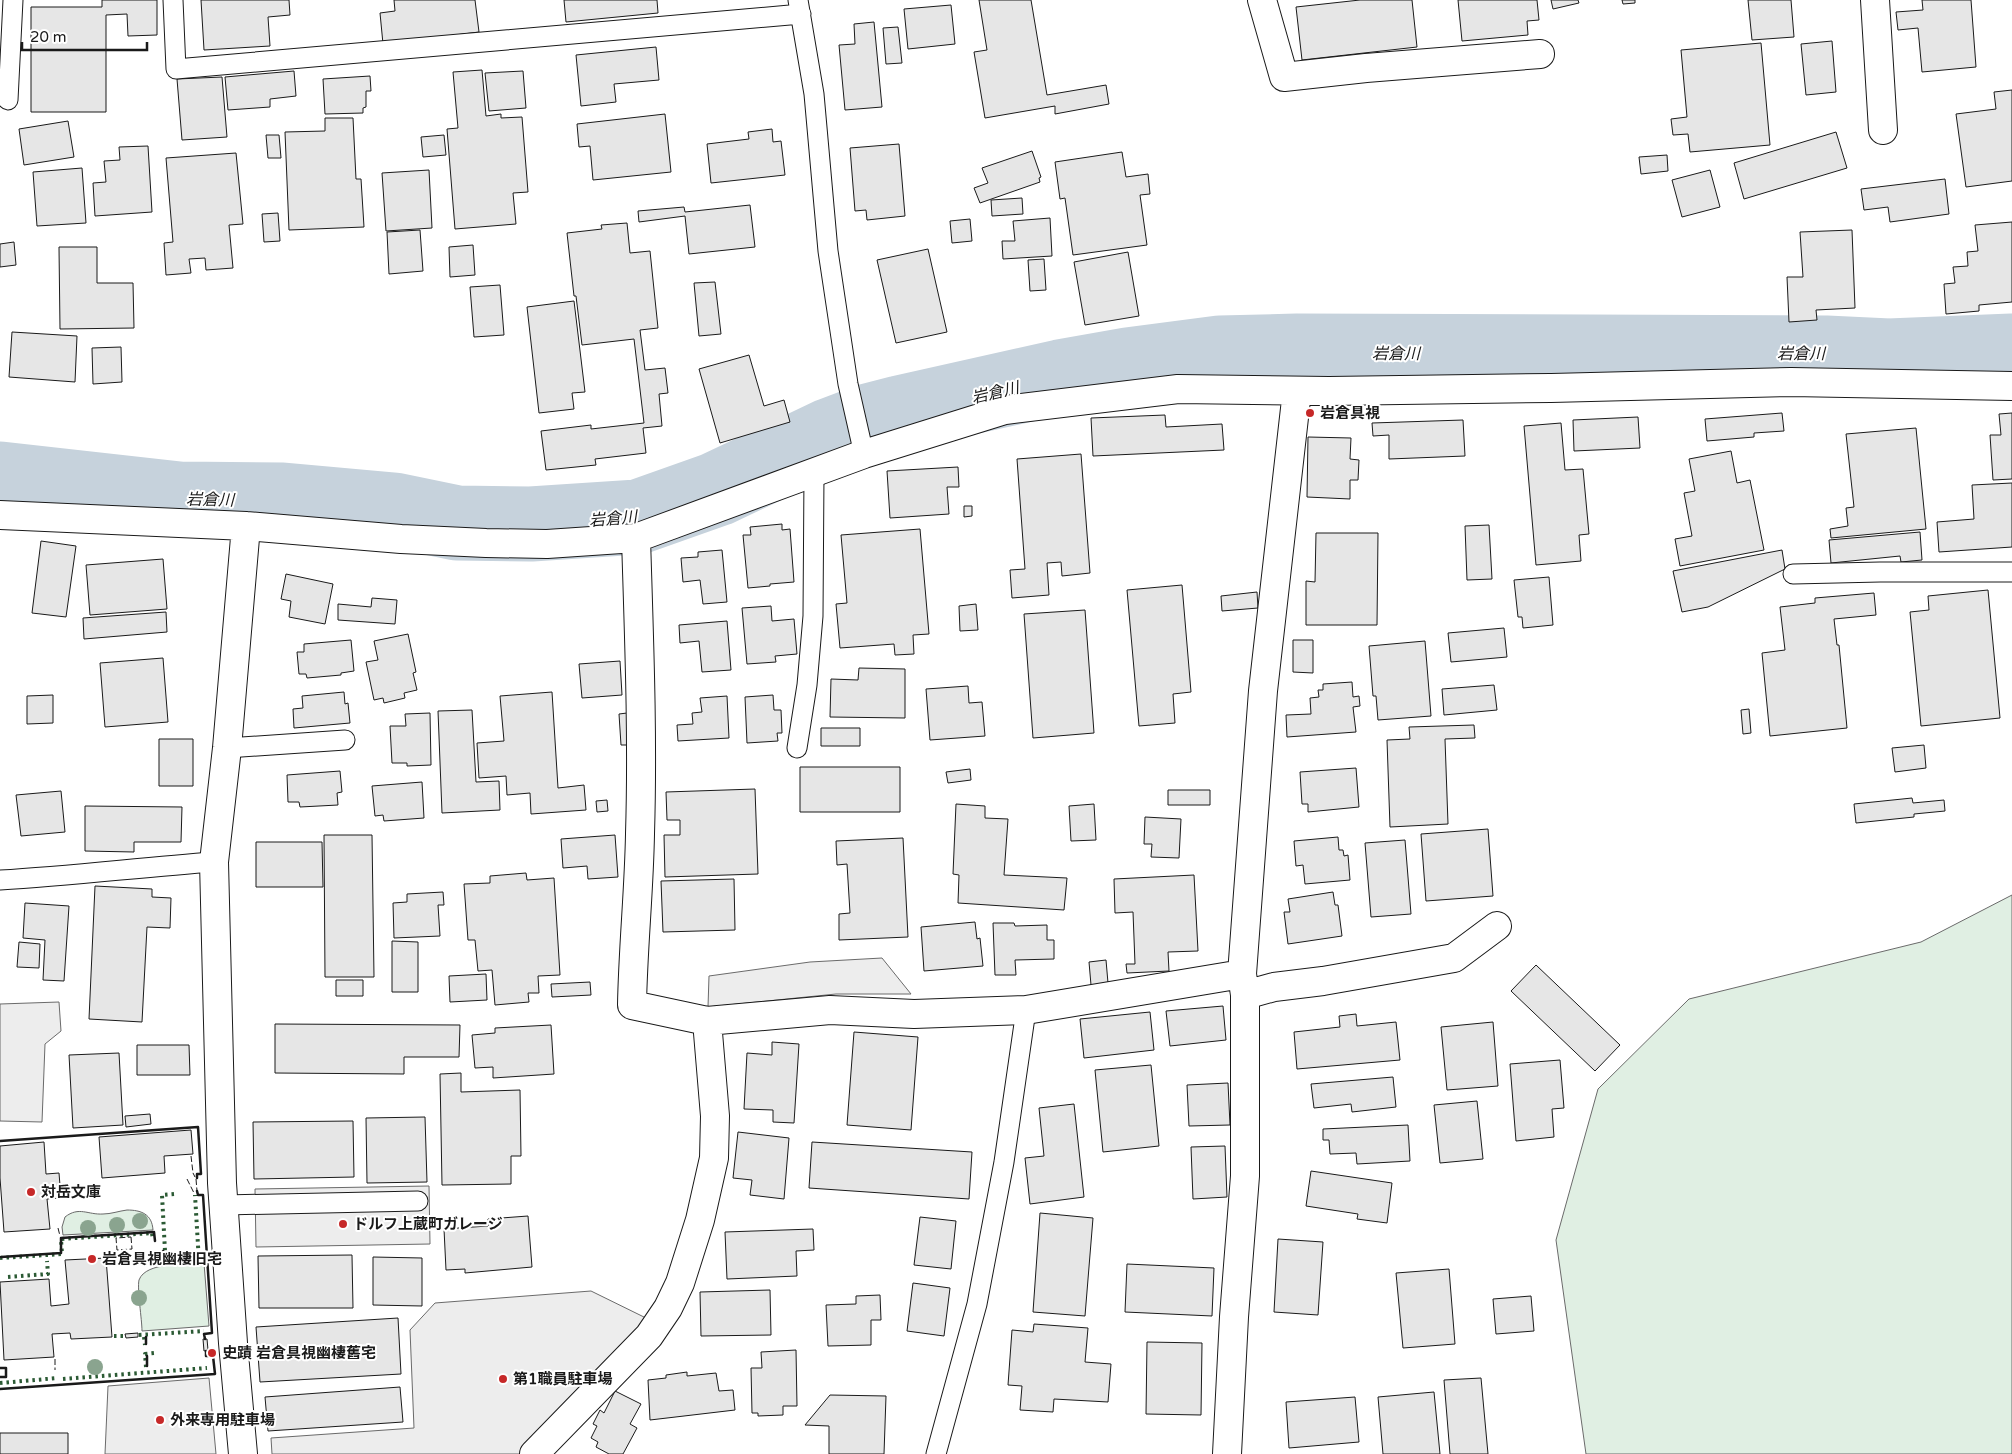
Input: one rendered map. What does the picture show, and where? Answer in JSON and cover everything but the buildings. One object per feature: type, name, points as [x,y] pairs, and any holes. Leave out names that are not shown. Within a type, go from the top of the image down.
[{"type":"street","points":[[1262,0],[1284,77],[1376,67],[1540,54]]},
{"type":"street","points":[[1875,0],[1883,130]]},
{"type":"street","points":[[0,515],[246,526],[486,544],[547,544],[636,538],[814,474],[863,452],[1005,410],[1178,389],[1297,391],[1551,388],[1791,382],[2012,386]]},
{"type":"street","points":[[1227,1454],[1234,1317],[1245,1176],[1243,984],[1263,690],[1297,391]]},
{"type":"street","points":[[243,1454],[233,1343],[224,1205],[214,862],[227,748],[246,526]]},
{"type":"street","points":[[636,538],[642,706],[640,836],[632,1005],[707,1021],[830,1010],[914,1014],[1026,1010],[1243,984],[1274,987],[1323,981],[1454,958],[1497,926]]},
{"type":"street","points":[[534,1454],[649,1336],[668,1308],[680,1284],[700,1220],[714,1158],[715,1116],[707,1021]]},
{"type":"lane","points":[[8,100],[13,0]]},
{"type":"lane","points":[[173,0],[176,69],[799,7],[814,94],[828,250],[848,384],[863,452]]},
{"type":"lane","points":[[797,748],[808,685],[813,616],[814,474]]},
{"type":"lane","points":[[1794,574],[2012,572]]},
{"type":"lane","points":[[227,748],[344,740]]},
{"type":"lane","points":[[0,880],[214,862]]},
{"type":"lane","points":[[936,1454],[977,1304],[1004,1162],[1026,1010]]},
{"type":"lane","points":[[224,1205],[418,1201]]},
{"type":"green space","points":[[2012,895],[2012,1454],[1586,1454],[1556,1240],[1598,1089],[1689,999],[1921,942]]},
{"type":"green space","points":[[127,1210],[145,1214],[150,1220],[153,1230],[63,1235],[62,1227],[65,1217],[75,1212],[106,1214]]},
{"type":"green space","points":[[204,1263],[209,1326],[142,1331],[139,1280],[143,1274],[158,1267],[168,1265]]},
{"type":"shaded area","points":[[882,958],[911,994],[836,994],[708,1007],[709,976],[810,962]]},
{"type":"shaded area","points":[[59,1002],[61,1031],[45,1044],[42,1122],[0,1121],[0,1004]]},
{"type":"shaded area","name":"ドルフ上蔵町ガレージ","points":[[429,1186],[430,1244],[256,1247],[255,1189]]},
{"type":"shaded area","name":"第1職員駐車場","points":[[591,1291],[648,1319],[525,1454],[272,1454],[271,1438],[414,1428],[410,1330],[435,1303]]},
{"type":"shaded area","name":"外来専用駐車場","points":[[209,1378],[216,1454],[105,1454],[108,1386]]},
{"type":"waterway","name":"岩倉川","points":[[0,479],[179,499],[283,500],[394,510],[457,523],[531,524],[638,517],[717,489],[831,435],[868,421],[899,413],[1060,377],[1128,365],[1220,353],[1297,351],[1826,353],[1889,356],[2012,351]]},
{"type":"hedge","points":[[174,1194],[162,1195],[165,1251],[172,1258],[189,1258]]},
{"type":"hedge","points":[[161,1251],[165,1260],[172,1263],[199,1262],[195,1195]]},
{"type":"hedge","points":[[0,1258],[62,1254],[61,1239],[152,1233],[153,1240]]},
{"type":"hedge","points":[[8,1277],[48,1274],[47,1261]]},
{"type":"hedge","points":[[139,1335],[204,1331]]},
{"type":"hedge","points":[[114,1336],[124,1336]]},
{"type":"hedge","points":[[144,1337],[145,1345]]},
{"type":"hedge","points":[[146,1367],[145,1354],[155,1353]]},
{"type":"hedge","points":[[63,1379],[207,1368]]},
{"type":"hedge","points":[[0,1383],[58,1378]]},
{"type":"fence","points":[[191,1156],[195,1177]]},
{"type":"fence","points":[[187,1179],[194,1193]]},
{"type":"fence","points":[[196,1179],[197,1191]]},
{"type":"fence","points":[[58,1228],[60,1236]]},
{"type":"fence","points":[[131,1237],[132,1249],[117,1250],[116,1238],[131,1237]]},
{"type":"fence","points":[[55,1359],[55,1370]]},
{"type":"wall","points":[[0,1141],[198,1127],[201,1174],[197,1174],[197,1178]]},
{"type":"wall","points":[[197,1191],[198,1195],[203,1195],[212,1333],[204,1334],[205,1339]]},
{"type":"wall","points":[[1,1257],[61,1253],[61,1238],[154,1232],[155,1241]]},
{"type":"wall","points":[[163,1251],[172,1260],[196,1260]]},
{"type":"wall","points":[[146,1337],[146,1344]]},
{"type":"wall","points":[[0,1389],[215,1374],[213,1356],[206,1356],[206,1351]]},
{"type":"wall","points":[[147,1356],[147,1366]]},
{"type":"wall","points":[[0,1368],[6,1368],[6,1377],[0,1377]]},
{"type":"place","name":"岩倉具視","points":[[1310,413]]},
{"type":"place","name":"対岳文庫","points":[[31,1192]]},
{"type":"place","name":"ドルフ上蔵町ガレージ","points":[[343,1224]]},
{"type":"place","name":"岩倉具視幽棲旧宅","points":[[92,1259]]},
{"type":"place","name":"史蹟 岩倉具視幽棲舊宅","points":[[212,1353]]},
{"type":"place","name":"第1職員駐車場","points":[[503,1379]]},
{"type":"place","name":"外来専用駐車場","points":[[160,1420]]}]
